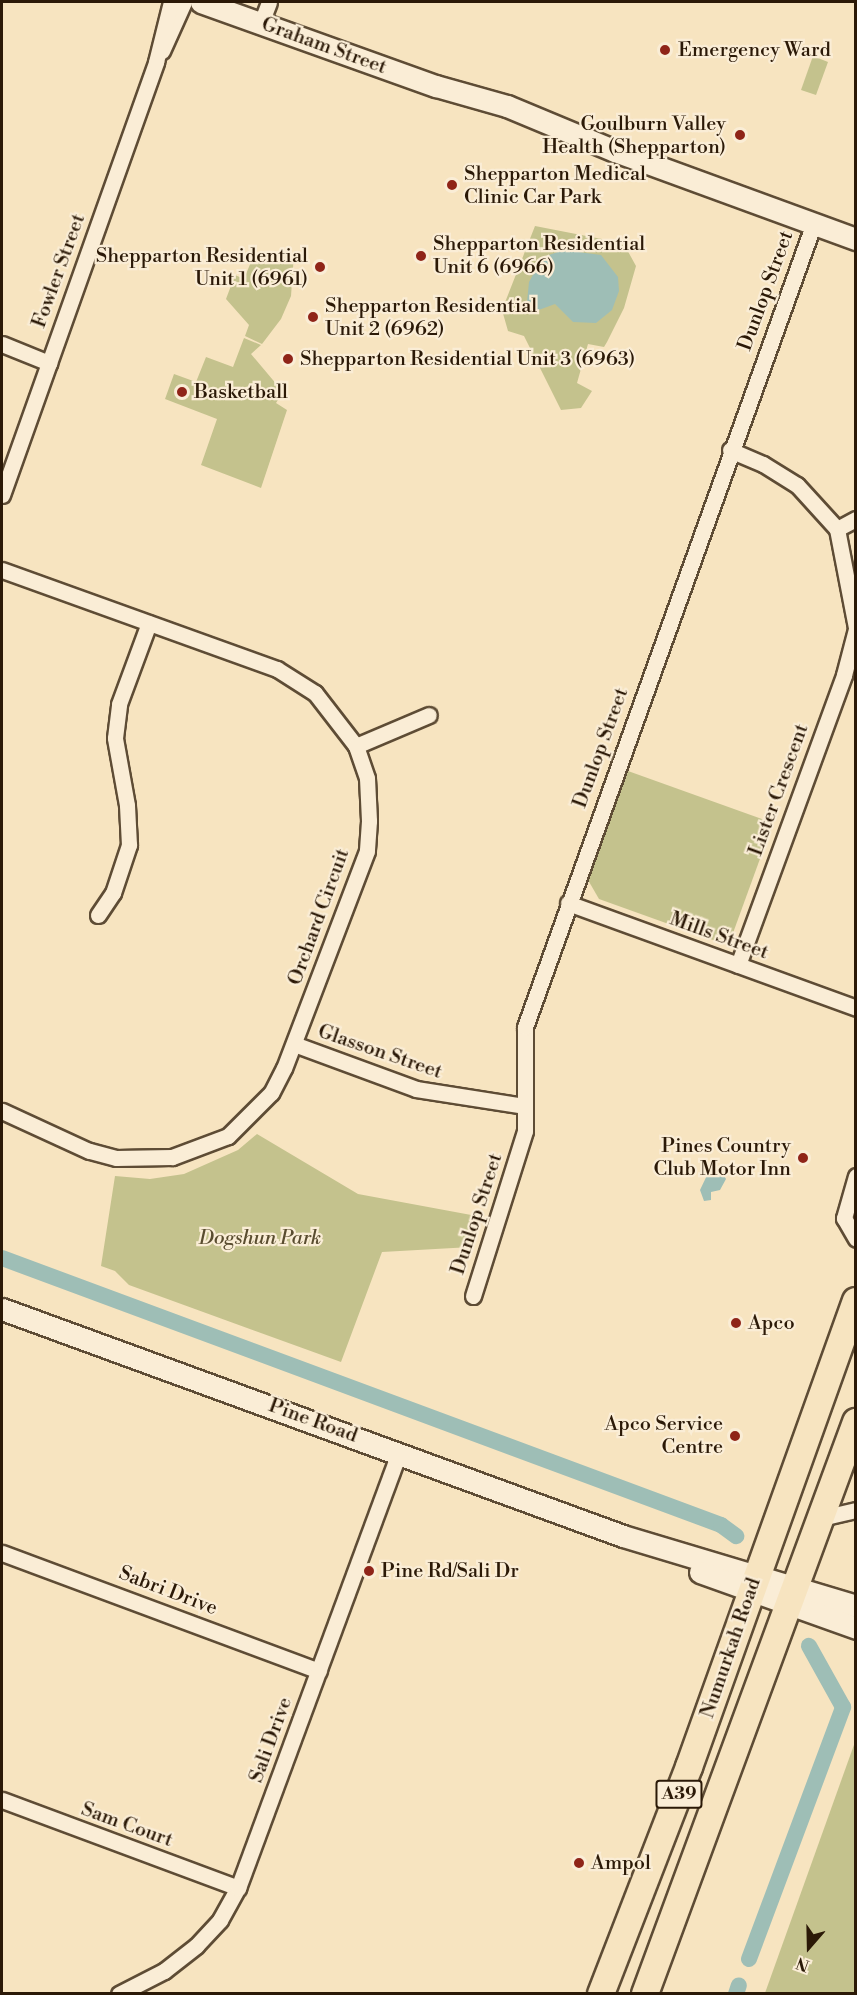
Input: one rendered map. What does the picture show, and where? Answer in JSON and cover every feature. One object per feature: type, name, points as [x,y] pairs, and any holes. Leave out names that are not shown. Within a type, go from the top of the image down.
[{"type":"highway","name":"Numurkah Road","points":[[601,1994],[754,1585],[855,1301]]},
{"type":"highway","name":"Numurkah Road","points":[[645,1994],[855,1422]]},
{"type":"highway","points":[[611,1966],[638,1936],[666,1937]]},
{"type":"street","name":"Fowler Street","points":[[156,62],[171,2]]},
{"type":"street","name":"Fowler Street","points":[[2,495],[156,62],[183,2]]},
{"type":"street","name":"Graham Street","points":[[201,2],[855,238]]},
{"type":"street","points":[[261,23],[269,2]]},
{"type":"street","name":"Dunlop Street","points":[[473,1296],[525,1131],[525,1027],[730,450],[814,223]]},
{"type":"street","points":[[2,344],[49,363]]},
{"type":"street","points":[[730,450],[763,464],[797,486],[837,529],[855,519]]},
{"type":"street","name":"Lister Crescent","points":[[738,965],[844,675],[855,628],[837,529]]},
{"type":"street","name":"Orchard Circuit","points":[[2,570],[278,669],[315,693],[356,746],[367,778],[367,851],[294,1044],[271,1093],[253,1115],[228,1136],[172,1157],[141,1160],[98,1153],[2,1111]]},
{"type":"street","points":[[98,915],[113,893],[129,845],[128,805],[115,738],[119,704],[149,623]]},
{"type":"street","points":[[356,746],[429,715]]},
{"type":"street","name":"Mills Street","points":[[568,903],[855,1008]]},
{"type":"street","name":"Glasson Street","points":[[294,1044],[416,1089],[524,1106]]},
{"type":"street","points":[[855,1176],[844,1218],[855,1239]]},
{"type":"street","name":"Pine Road","points":[[2,1309],[399,1452],[754,1585],[793,1595]]},
{"type":"street","name":"Sali Drive","points":[[119,1994],[164,1971],[196,1946],[220,1920],[238,1888],[399,1452]]},
{"type":"street","points":[[820,1518],[855,1510]]},
{"type":"street","name":"Sabri Drive","points":[[2,1553],[319,1671]]},
{"type":"street","points":[[793,1595],[855,1606]]},
{"type":"street","points":[[793,1595],[855,1628]]},
{"type":"street","name":"Sam Court","points":[[2,1800],[238,1888]]},
{"type":"green space","points":[[813,56],[828,62],[816,95],[801,90]]},
{"type":"green space","points":[[535,226],[612,241],[625,246],[636,266],[624,308],[604,347],[588,344],[577,383],[592,391],[581,408],[561,410],[524,336],[508,331],[502,310]]},
{"type":"green space","points":[[294,254],[291,296],[281,319],[262,344],[245,336],[249,325],[226,299],[235,275],[244,279],[253,257],[284,259]]},
{"type":"green space","points":[[244,338],[261,345],[251,354],[283,392],[276,403],[287,410],[261,488],[201,465],[217,419],[165,399],[174,374],[196,382],[206,357],[233,367]]},
{"type":"green space","points":[[628,771],[773,823],[733,933],[716,941],[599,899],[588,880]]},
{"type":"green space","name":"Dogshun Park","points":[[257,1134],[358,1194],[482,1217],[471,1247],[382,1252],[341,1362],[129,1285],[115,1271],[101,1266],[115,1176],[150,1179],[184,1174],[238,1150]]},
{"type":"green space","points":[[855,1742],[855,1993],[765,1993]]},
{"type":"water","points":[[564,250],[601,255],[618,277],[619,291],[612,310],[596,323],[573,322],[555,304],[536,311],[527,302],[529,282],[539,264],[546,256]]},
{"type":"water","points":[[710,1169],[720,1169],[726,1179],[720,1190],[711,1192],[711,1200],[704,1201],[700,1190]]},
{"type":"waterway","points":[[2,1258],[721,1525],[736,1536]]},
{"type":"waterway","points":[[749,1959],[843,1707],[809,1646]]},
{"type":"waterway","points":[[736,1994],[739,1985]]},
{"type":"place","name":"Emergency Ward","points":[[665,50]]},
{"type":"place","name":"Goulburn Valley Health (Shepparton)","points":[[740,135]]},
{"type":"place","name":"Shepparton Medical Clinic Car Park","points":[[452,185]]},
{"type":"place","name":"Shepparton Residential Unit 6 (6966)","points":[[421,256]]},
{"type":"place","name":"Shepparton Residential Unit 1 (6961)","points":[[320,267]]},
{"type":"place","name":"Shepparton Residential Unit 2 (6962)","points":[[313,317]]},
{"type":"place","name":"Shepparton Residential Unit 3 (6963)","points":[[288,359]]},
{"type":"place","name":"Basketball","points":[[182,392]]},
{"type":"place","name":"Pines Country Club Motor Inn","points":[[803,1158]]},
{"type":"place","name":"Apco","points":[[736,1323]]},
{"type":"place","name":"Apco Service Centre","points":[[735,1436]]},
{"type":"place","name":"Pine Rd/Sali Dr","points":[[369,1571]]},
{"type":"place","name":"Ampol","points":[[579,1863]]}]
